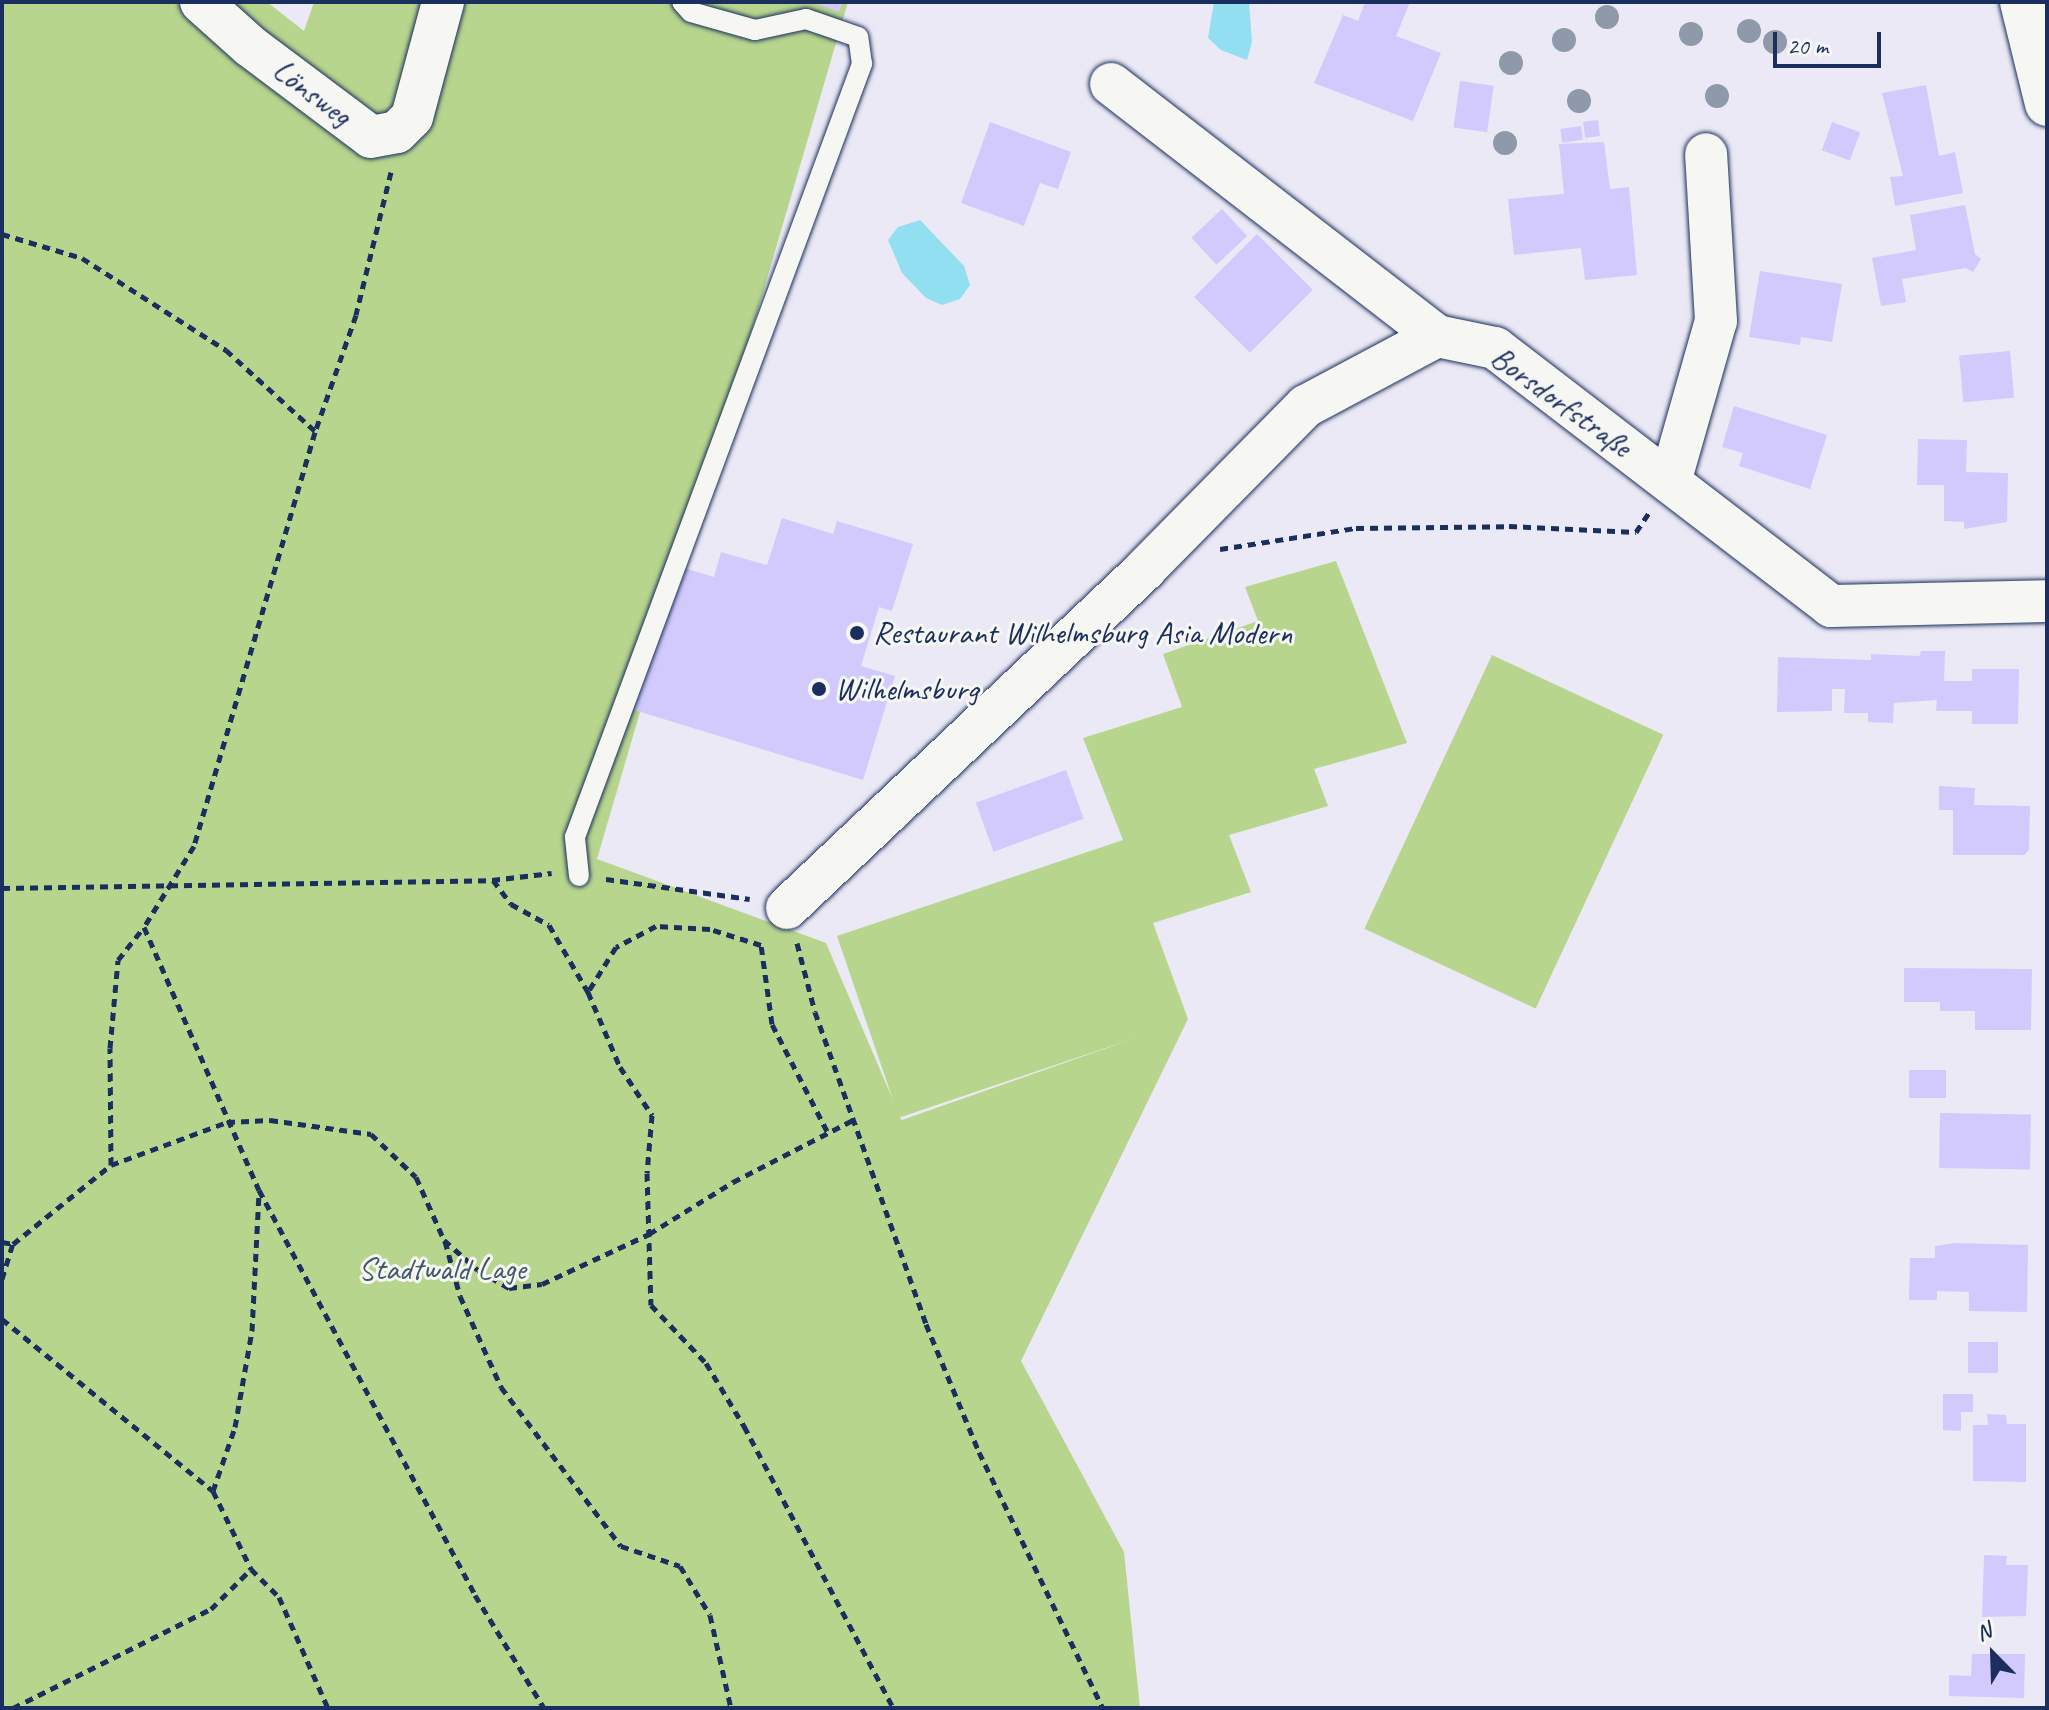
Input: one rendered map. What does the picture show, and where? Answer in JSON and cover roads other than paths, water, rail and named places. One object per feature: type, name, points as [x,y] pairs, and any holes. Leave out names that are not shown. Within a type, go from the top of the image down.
[{"type":"street","name":"Lönsweg","points":[[201,2],[250,46],[371,137],[397,132],[412,117],[443,2]]},
{"type":"street","points":[[2022,2],[2047,104]]},
{"type":"street","name":"Borsdorfstraße","points":[[1111,84],[1437,336],[1495,348],[1831,606],[2047,601]]},
{"type":"street","points":[[1670,482],[1716,321],[1706,154]]},
{"type":"street","points":[[787,908],[1145,569],[1306,406],[1437,336]]},
{"type":"lane","points":[[579,876],[575,837],[862,64],[858,37],[806,19],[755,30],[691,12],[682,2]]},
{"type":"water","points":[[1214,2],[1249,2],[1252,42],[1247,60],[1221,50],[1208,38]]},
{"type":"water","points":[[920,220],[964,266],[970,285],[960,299],[942,305],[926,298],[902,273],[888,240],[898,227]]},
{"type":"place","name":"Restaurant Wilhelmsburg Asia Modern","points":[[857,633]]},
{"type":"place","name":"Wilhelmsburg","points":[[819,689]]},
{"type":"park label","name":"Stadtwald Lage","points":[[442,1269]]}]
